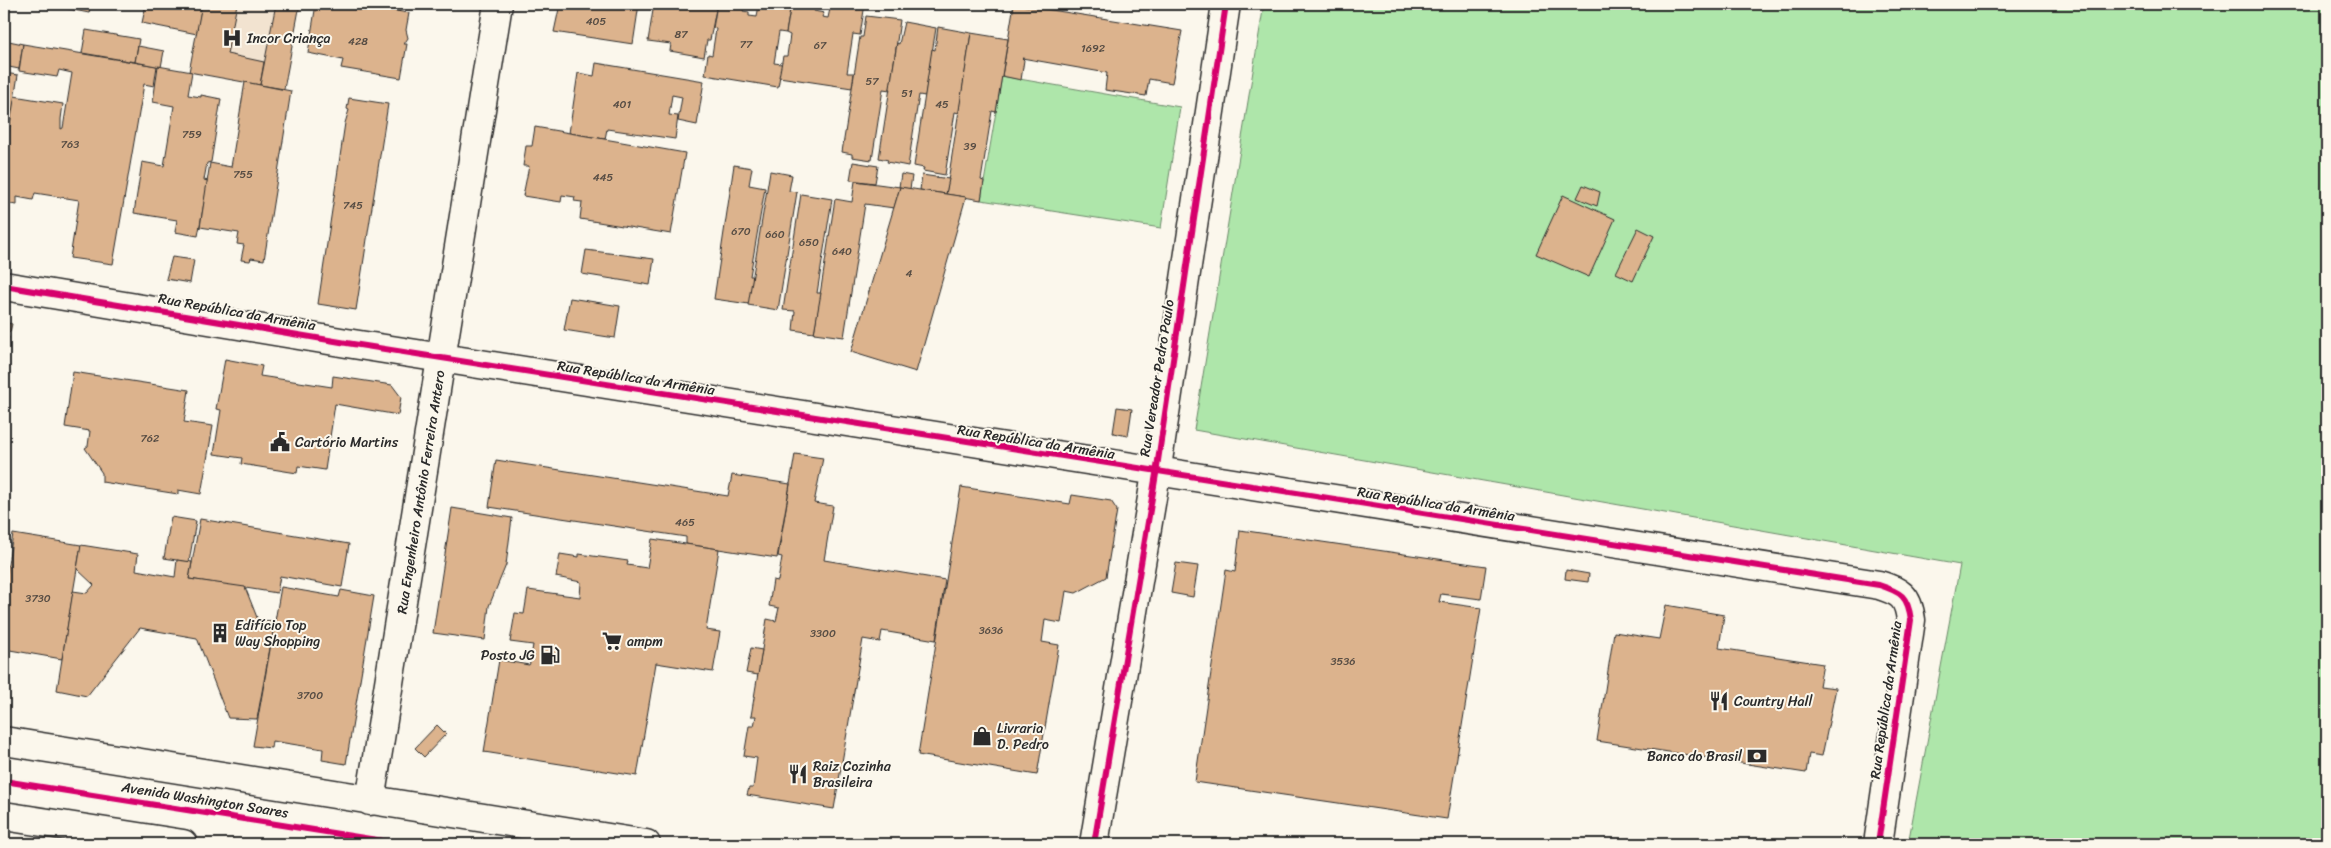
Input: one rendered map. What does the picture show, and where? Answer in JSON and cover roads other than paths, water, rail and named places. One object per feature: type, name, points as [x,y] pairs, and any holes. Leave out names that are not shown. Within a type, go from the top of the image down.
[{"type":"main road","name":"Rua Engenheiro Antônio Ferreira Antero","points":[[370,801],[498,4]]},
{"type":"main road","name":"Rua Vereador Pedro Paulo","points":[[1094,844],[1156,474],[1226,4]]},
{"type":"main road","name":"Rua República da Armênia","points":[[4,286],[442,360],[1156,474],[1879,585],[1897,591],[1904,598],[1909,608],[1911,620],[1878,844]]},
{"type":"main road","name":"Avenida Washington Soares","points":[[4,741],[646,844]]},
{"type":"main road","points":[[4,816],[183,844]]},
{"type":"place","name":"Incor Criança","points":[[232,38]]},
{"type":"place","name":"Cartório Martins","points":[[280,442]]},
{"type":"place","name":"Edifício Top Way Shopping","points":[[220,633]]},
{"type":"place","name":"ampm","points":[[612,641]]},
{"type":"place","name":"Posto JG","points":[[550,655]]},
{"type":"place","name":"Country Hall","points":[[1719,701]]},
{"type":"place","name":"Livraria D. Pedro","points":[[982,736]]},
{"type":"place","name":"Banco do Brasil","points":[[1757,756]]},
{"type":"place","name":"Raiz Cozinha Brasileira","points":[[798,774]]}]
